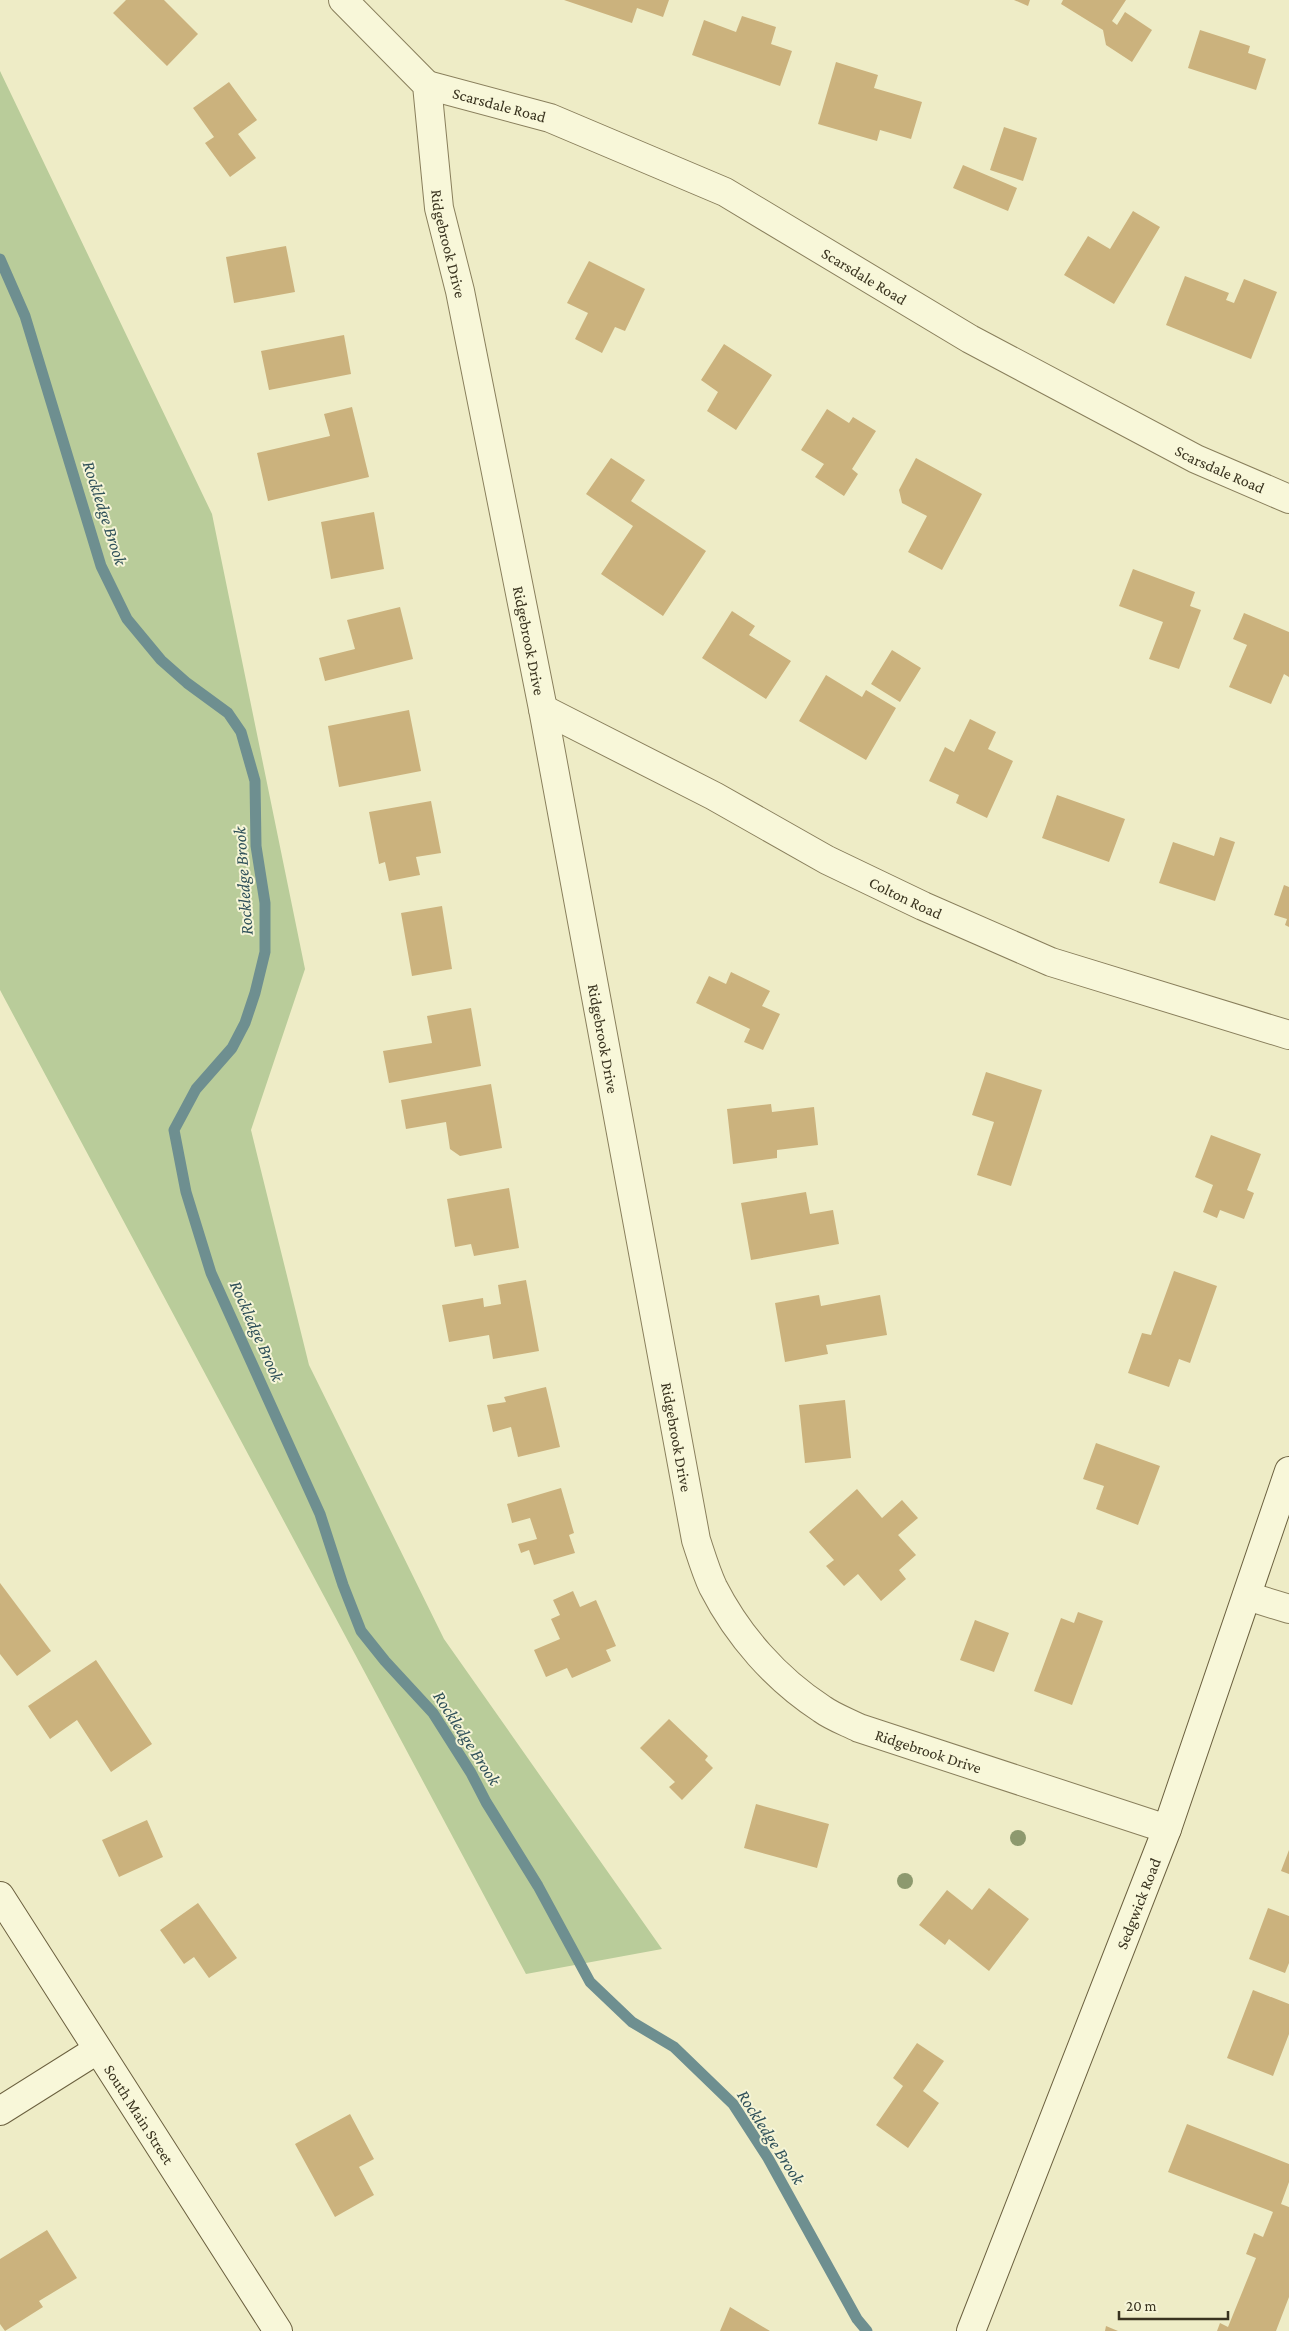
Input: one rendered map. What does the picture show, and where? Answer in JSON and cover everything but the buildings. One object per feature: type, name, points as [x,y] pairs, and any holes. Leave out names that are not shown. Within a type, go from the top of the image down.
[{"type":"street","points":[[343,0],[427,85]]},
{"type":"street","name":"Scarsdale Road","points":[[427,85],[550,118],[725,192],[970,339],[1196,459],[1289,499]]},
{"type":"street","name":"Ridgebrook Drive","points":[[427,85],[439,208],[460,291],[543,710],[696,1540],[713,1586],[735,1622],[760,1656],[790,1686],[823,1710],[859,1728],[1167,1829]]},
{"type":"street","name":"Colton Road","points":[[543,710],[714,796],[827,860],[1051,962],[1289,1034]]},
{"type":"street","name":"Sedgwick Road","points":[[971,2331],[1167,1829],[1289,1471]]},
{"type":"street","points":[[1247,1596],[1289,1609]]},
{"type":"street","name":"South Main Street","points":[[0,1896],[278,2331]]},
{"type":"street","points":[[0,2111],[97,2050]]},
{"type":"green space","points":[[0,71],[212,514],[305,969],[251,1130],[309,1365],[444,1639],[662,1949],[526,1974],[0,990]]},
{"type":"waterway","name":"Rockledge Brook","points":[[0,259],[25,316],[101,566],[127,619],[161,660],[187,683],[228,713],[241,732],[255,781],[256,846],[265,903],[265,952],[245,1023],[232,1048],[196,1089],[174,1130],[186,1192],[211,1273],[320,1514],[343,1585],[361,1631],[385,1661],[433,1713],[538,1886],[590,1982],[632,2022],[674,2047],[733,2104],[768,2158],[857,2319],[867,2331]]}]
